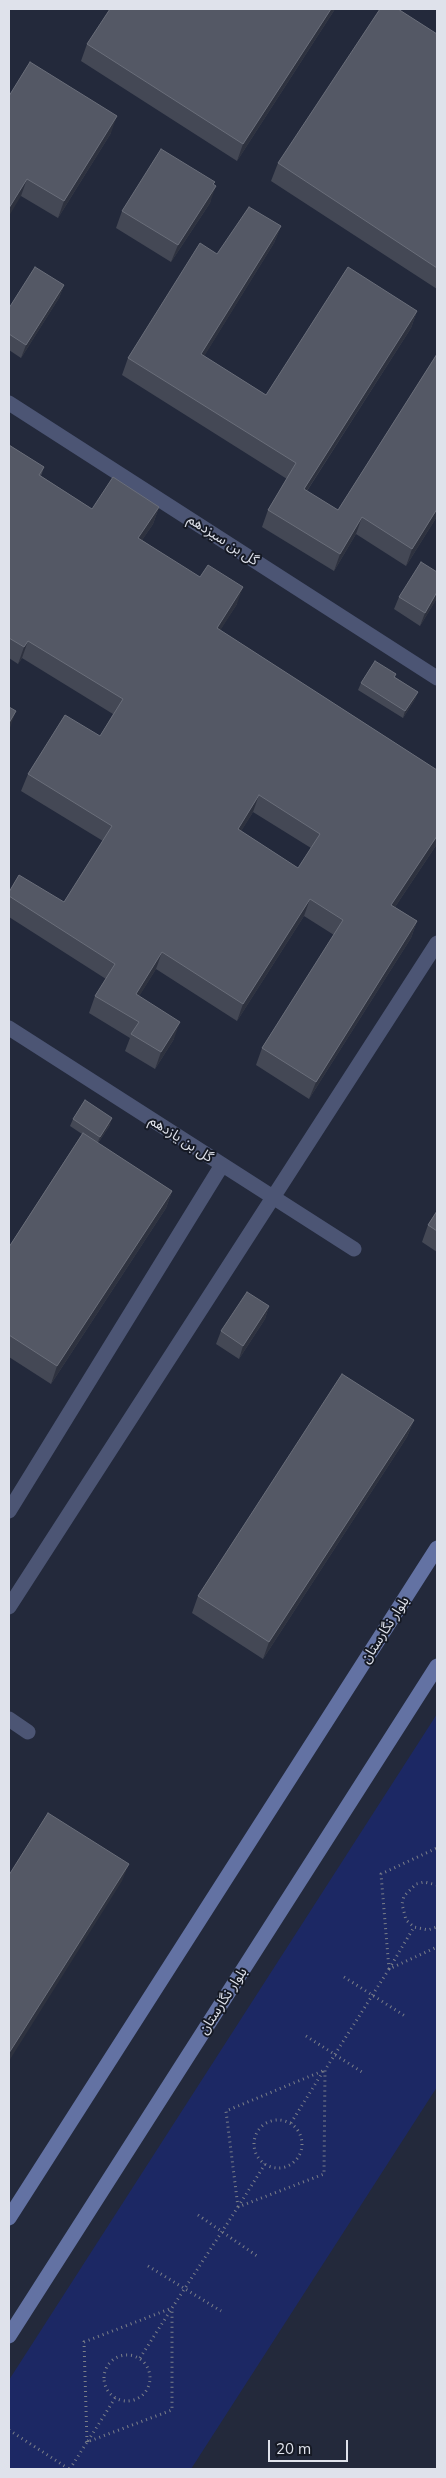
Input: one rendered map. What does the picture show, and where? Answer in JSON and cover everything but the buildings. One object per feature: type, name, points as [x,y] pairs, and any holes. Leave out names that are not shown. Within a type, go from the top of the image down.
[{"type":"street","name":"گل بن سیزدهم","points":[[9,403],[437,678]]},
{"type":"street","points":[[9,1606],[437,943]]},
{"type":"street","name":"گل بن یازدهم","points":[[9,1028],[354,1249]]},
{"type":"street","points":[[9,1511],[222,1165]]},
{"type":"street","name":"بلوار نگارستان","points":[[9,2218],[437,1548]]},
{"type":"street","name":"بلوار نگارستان","points":[[9,2336],[437,1666]]},
{"type":"street","points":[[9,1719],[28,1732]]},
{"type":"path","points":[[389,1969],[381,1874],[437,1848]]},
{"type":"path","points":[[437,1885],[424,1882],[416,1884],[404,1896],[403,1912],[406,1920],[414,1927],[428,1930],[437,1927]]},
{"type":"path","points":[[291,2123],[414,1927]]},
{"type":"path","points":[[389,1969],[437,1947]]},
{"type":"path","points":[[344,1978],[405,2016]]},
{"type":"path","points":[[306,2036],[362,2072]]},
{"type":"path","points":[[238,2207],[324,2174],[325,2070]]},
{"type":"path","points":[[238,2207],[226,2111],[325,2070]]},
{"type":"path","points":[[272,2120],[291,2123],[298,2130],[302,2140],[300,2155],[288,2166],[277,2168],[265,2164],[255,2152],[255,2136],[259,2129],[272,2120]]},
{"type":"path","points":[[140,2358],[265,2164]]},
{"type":"path","points":[[198,2214],[257,2256]]},
{"type":"path","points":[[148,2266],[221,2311]]},
{"type":"path","points":[[87,2442],[172,2410],[172,2308]]},
{"type":"path","points":[[87,2442],[84,2342],[172,2308]]},
{"type":"path","points":[[131,2355],[140,2358],[150,2371],[149,2386],[144,2394],[130,2401],[115,2398],[105,2385],[106,2369],[117,2357],[131,2355]]},
{"type":"path","points":[[9,2430],[70,2469],[115,2398]]},
{"type":"shaded area","points":[[9,9],[437,9],[437,2469],[9,2469]]},
{"type":"shaded area","points":[[437,1714],[437,2087],[191,2469],[9,2469],[9,2380]]}]
